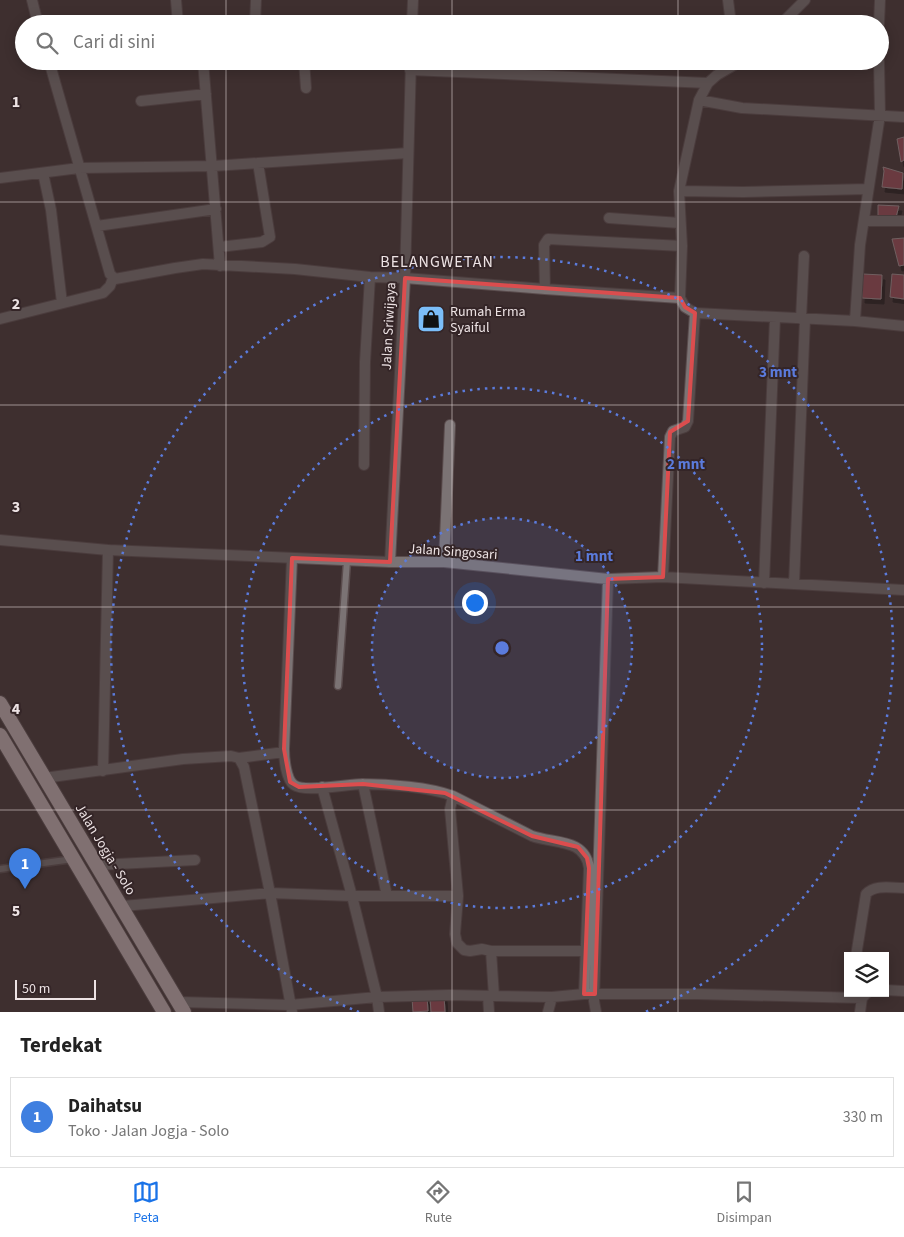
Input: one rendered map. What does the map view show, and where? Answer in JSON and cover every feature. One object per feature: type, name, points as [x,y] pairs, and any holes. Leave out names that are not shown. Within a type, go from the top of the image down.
[{"type":"highway","name":"Jalan Jogja - Solo","points":[[0,703],[123,906],[181,1007]]},
{"type":"highway","points":[[0,735],[164,1012]]},
{"type":"street","points":[[32,0],[36,15]]},
{"type":"street","points":[[176,0],[177,15]]},
{"type":"street","points":[[255,15],[256,0]]},
{"type":"street","points":[[412,15],[413,0]]},
{"type":"street","points":[[728,0],[730,15]]},
{"type":"street","points":[[790,15],[805,0]]},
{"type":"street","points":[[879,15],[880,0]]},
{"type":"street","points":[[51,70],[78,168],[110,274],[113,278],[119,279],[203,264],[295,269],[370,277],[680,298]]},
{"type":"street","points":[[204,70],[220,266]]},
{"type":"street","points":[[305,70],[306,88]]},
{"type":"street","name":"Jalan Sriwijaya","points":[[390,562],[404,278],[411,70]]},
{"type":"street","points":[[481,70],[708,83]]},
{"type":"street","points":[[725,70],[708,83],[699,100],[679,191],[682,246],[680,298],[687,310],[695,313],[855,321],[904,326]]},
{"type":"street","points":[[855,321],[860,244],[880,115],[879,70]]},
{"type":"street","points":[[141,101],[206,94]]},
{"type":"street","points":[[699,100],[742,108],[904,117]]},
{"type":"street","points":[[0,178],[78,168],[213,166],[408,153]]},
{"type":"street","points":[[219,247],[262,242],[270,237],[258,163]]},
{"type":"street","points":[[43,173],[51,210],[62,303]]},
{"type":"street","points":[[679,191],[868,189]]},
{"type":"street","points":[[97,226],[216,209]]},
{"type":"street","points":[[609,218],[680,223]]},
{"type":"street","points":[[864,221],[904,221]]},
{"type":"street","points":[[545,289],[544,245],[548,239],[682,246]]},
{"type":"street","points":[[794,584],[804,256]]},
{"type":"street","points":[[364,465],[365,362],[370,277]]},
{"type":"street","points":[[0,319],[103,293],[110,286],[113,278]]},
{"type":"street","points":[[664,577],[670,436],[673,431],[685,427],[688,422],[695,313]]},
{"type":"street","points":[[764,583],[775,318]]},
{"type":"street","points":[[444,562],[450,425]]},
{"type":"street","name":"Jalan Singosari","points":[[0,540],[108,550],[346,561],[444,562],[608,579],[664,577],[904,590]]},
{"type":"street","points":[[103,771],[108,550]]},
{"type":"street","points":[[292,558],[284,752],[286,767],[293,785],[322,788],[363,784],[416,788],[453,796],[532,836],[542,840],[572,844],[583,852],[587,858],[588,868],[585,951],[590,994],[594,1001],[596,1012]]},
{"type":"street","points":[[590,994],[608,579]]},
{"type":"street","points":[[44,778],[183,760],[231,756],[239,758],[284,752]]},
{"type":"street","points":[[239,758],[244,767],[291,1008]]},
{"type":"street","points":[[363,784],[387,896]]},
{"type":"street","points":[[322,788],[352,896],[379,1012]]},
{"type":"street","points":[[453,796],[450,809],[458,896],[455,934],[457,943],[464,950],[470,951],[482,949],[491,951],[585,951]]},
{"type":"street","points":[[98,865],[195,860]]},
{"type":"street","points":[[857,952],[866,894],[869,890],[877,888],[904,888]]},
{"type":"street","points":[[123,906],[270,893],[352,896],[458,896]]},
{"type":"street","points":[[489,1012],[491,951]]},
{"type":"street","points":[[889,990],[904,991]]},
{"type":"street","points":[[181,1007],[291,1008],[377,997],[552,997],[590,994],[844,995]]},
{"type":"street","points":[[548,1012],[552,997]]},
{"type":"street","points":[[860,1012],[864,997]]},
{"type":"lane","points":[[338,686],[346,561]]},
{"type":"lane","points":[[0,869],[73,859]]},
{"type":"highlighted area","points":[[405,278],[680,298],[685,307],[695,313],[688,421],[670,432],[663,577],[608,579],[595,994],[584,994],[589,868],[587,858],[578,847],[532,836],[445,793],[363,784],[299,787],[290,782],[284,749],[292,558],[390,562]]},
{"type":"building","points":[[904,137],[904,160],[901,162],[897,139]]},
{"type":"building","points":[[883,167],[903,173],[902,189],[882,187]]},
{"type":"building","points":[[878,205],[899,206],[896,217],[878,217]]},
{"type":"building","points":[[904,238],[904,265],[899,266],[892,239]]},
{"type":"building","points":[[863,274],[882,275],[881,299],[862,298]]},
{"type":"building","points":[[892,274],[904,275],[904,299],[890,297]]},
{"type":"building","points":[[444,996],[445,1012],[431,1012],[430,997]]},
{"type":"building","points":[[427,997],[428,1011],[413,1012],[412,998]]},
{"type":"place","name":"Rumah Erma Syaiful","points":[[431,319]]},
{"type":"place","name":"Daihatsu","points":[[25,889]]},
{"type":"district","name":"BELANGWETAN","points":[[437,261]]}]
